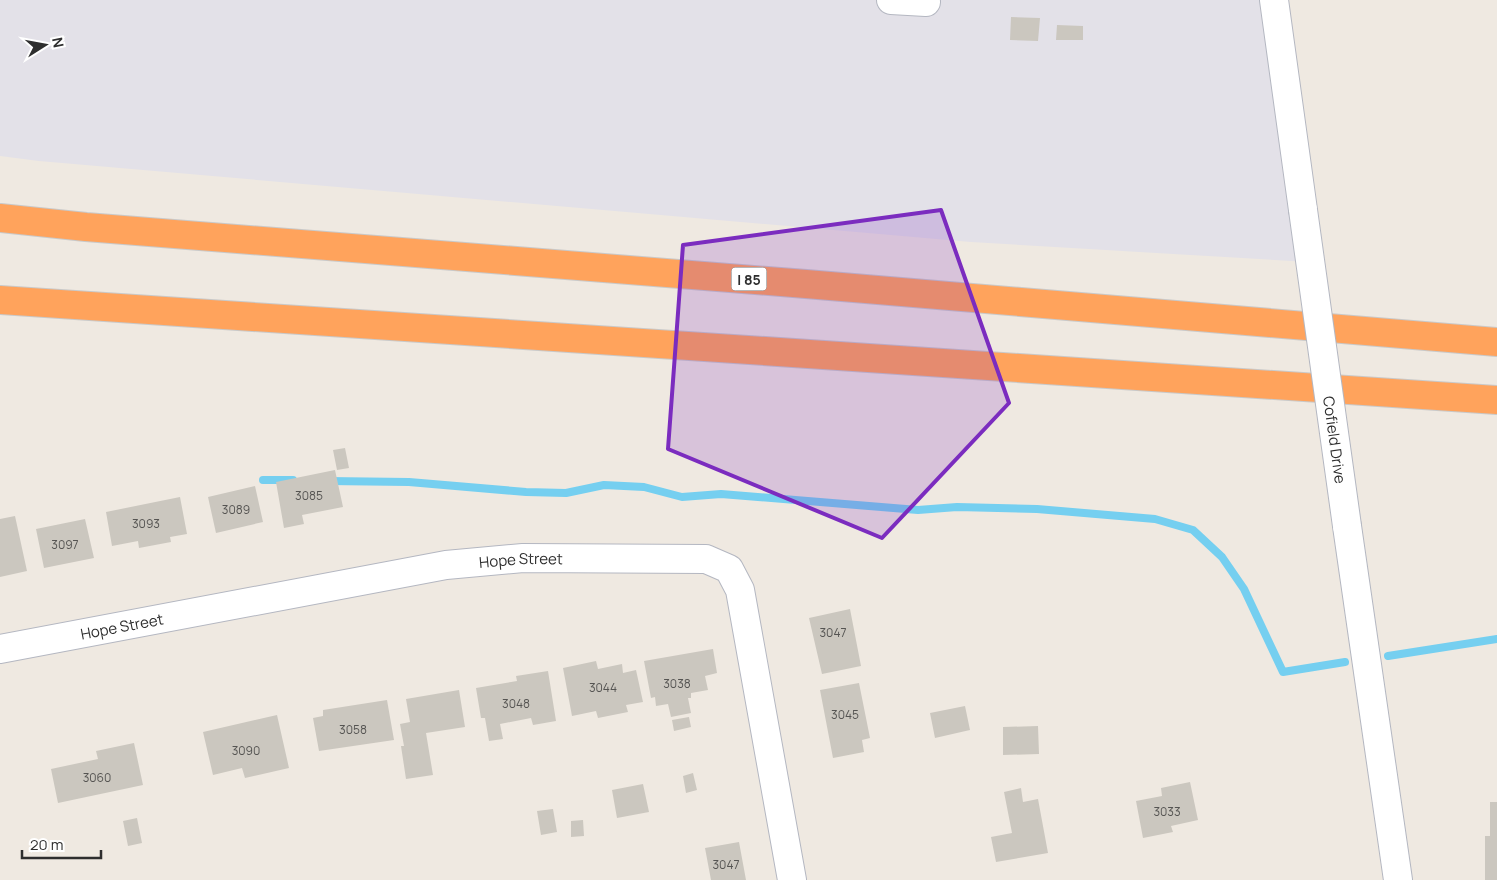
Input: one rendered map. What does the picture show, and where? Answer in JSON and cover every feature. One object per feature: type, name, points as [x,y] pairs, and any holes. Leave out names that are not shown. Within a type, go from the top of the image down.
[{"type":"highway","name":"I 85","points":[[0,218],[86,227],[786,282],[1497,342]]},
{"type":"highway","points":[[0,300],[1497,400]]},
{"type":"street","points":[[891,0],[926,2]]},
{"type":"street","name":"Cofield Drive","points":[[1274,0],[1398,880]]},
{"type":"street","name":"Hope Street","points":[[0,650],[446,565],[522,558],[706,559],[729,569],[740,590],[792,880]]},
{"type":"highlighted area","points":[[941,210],[1009,403],[882,538],[668,449],[683,245]]},
{"type":"shaded area","points":[[0,0],[1272,0],[1309,262],[971,242],[39,161],[0,156]]},
{"type":"building","points":[[1011,17],[1040,18],[1038,41],[1010,40]]},
{"type":"building","points":[[1057,25],[1083,26],[1083,40],[1056,40]]},
{"type":"building","points":[[345,448],[349,468],[337,470],[333,450]]},
{"type":"building","points":[[335,470],[343,507],[302,515],[304,524],[284,528],[276,482]]},
{"type":"building","points":[[255,486],[263,522],[216,533],[208,497]]},
{"type":"building","points":[[180,497],[187,534],[170,537],[171,542],[139,548],[138,541],[112,546],[106,512]]},
{"type":"building","points":[[15,516],[27,571],[0,577],[0,519]]},
{"type":"building","points":[[85,519],[94,558],[44,568],[36,529]]},
{"type":"building","points":[[850,609],[861,666],[822,674],[809,618]]},
{"type":"building","points":[[713,649],[717,673],[705,676],[708,690],[691,693],[691,698],[688,698],[691,713],[671,717],[668,704],[656,706],[655,697],[651,698],[644,661]]},
{"type":"building","points":[[596,661],[598,669],[622,664],[623,673],[636,670],[643,702],[626,705],[628,712],[598,718],[596,711],[572,716],[563,668]]},
{"type":"building","points":[[548,671],[556,721],[533,725],[531,718],[500,724],[503,739],[489,741],[485,718],[481,718],[476,688],[517,681],[516,676]]},
{"type":"building","points":[[859,683],[870,738],[862,740],[864,752],[833,758],[820,690]]},
{"type":"building","points":[[459,690],[465,727],[426,733],[433,775],[406,779],[401,746],[404,746],[400,724],[410,722],[406,699]]},
{"type":"building","points":[[387,700],[394,740],[319,751],[313,718],[323,716],[323,710]]},
{"type":"building","points":[[965,706],[970,730],[935,738],[930,713]]},
{"type":"building","points":[[277,715],[289,768],[245,778],[242,768],[213,775],[203,732]]},
{"type":"building","points":[[689,717],[691,727],[674,731],[672,720]]},
{"type":"building","points":[[1038,726],[1039,754],[1003,755],[1003,727]]},
{"type":"building","points":[[134,743],[143,785],[58,803],[51,769],[98,759],[96,751]]},
{"type":"building","points":[[693,773],[697,790],[686,793],[683,776]]},
{"type":"building","points":[[1190,782],[1198,820],[1171,826],[1173,832],[1143,838],[1136,801],[1162,796],[1161,788]]},
{"type":"building","points":[[643,784],[649,812],[617,818],[612,790]]},
{"type":"building","points":[[1021,788],[1023,802],[1038,799],[1048,853],[996,862],[991,837],[1012,833],[1004,792]]},
{"type":"building","points":[[1490,802],[1497,802],[1497,880],[1485,880],[1485,836],[1490,836]]},
{"type":"building","points":[[553,809],[557,832],[541,835],[537,811]]},
{"type":"building","points":[[137,818],[142,843],[128,846],[123,821]]},
{"type":"building","points":[[583,820],[584,836],[571,837],[571,821]]},
{"type":"building","points":[[739,842],[746,880],[711,880],[705,848]]},
{"type":"waterway","points":[[263,480],[293,480]]},
{"type":"waterway","points":[[327,481],[409,482],[526,492],[566,493],[604,485],[644,487],[682,497],[721,494],[918,510],[957,507],[1037,509],[1155,519],[1193,530],[1222,557],[1244,589],[1283,672],[1345,662]]},
{"type":"waterway","points":[[1388,656],[1497,639]]}]
